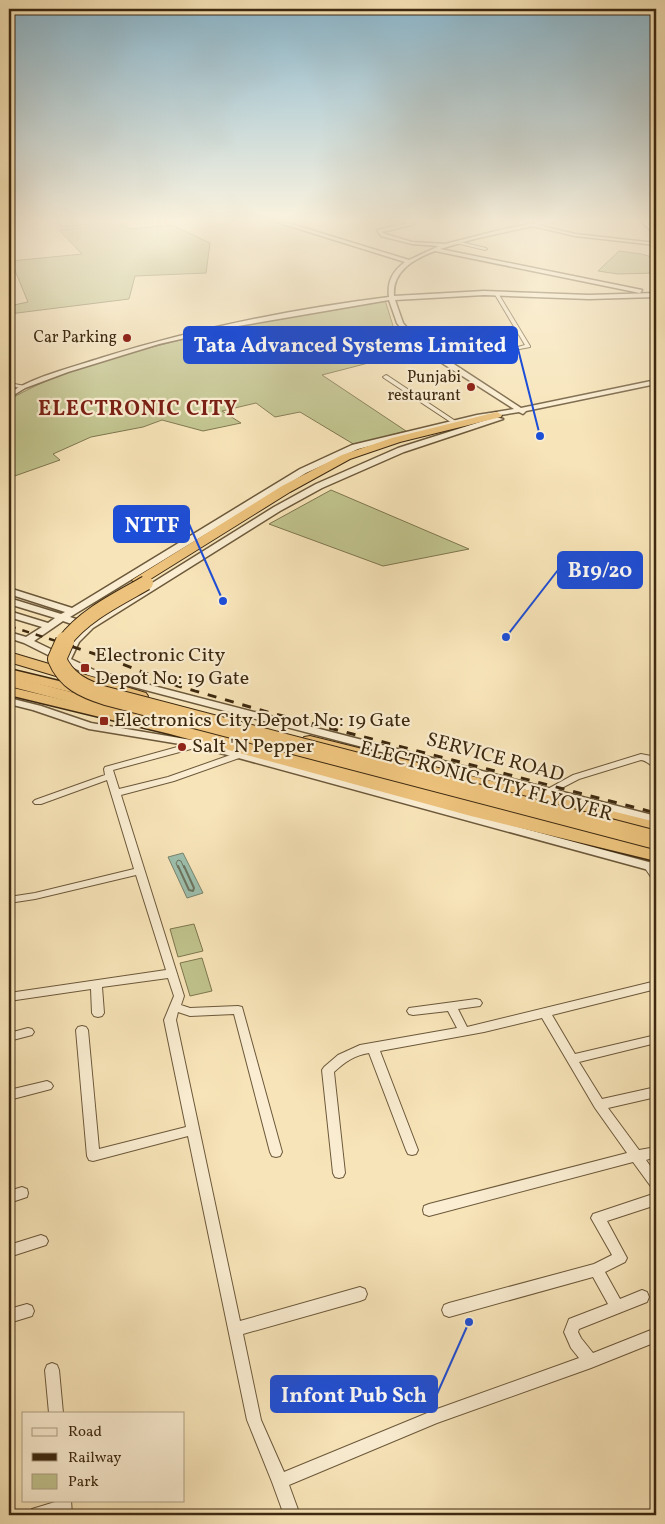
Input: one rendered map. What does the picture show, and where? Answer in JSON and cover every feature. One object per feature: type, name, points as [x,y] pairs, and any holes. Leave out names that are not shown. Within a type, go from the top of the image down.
[{"type":"highway","name":"ELECTRONIC CITY FLYOVER","points":[[500,416],[406,443],[355,463],[290,495],[70,624],[51,644],[46,660],[49,669],[58,683],[68,690],[106,706],[654,860]]},
{"type":"highway","name":"ELECTRONIC CITY FLYOVER","points":[[500,416],[404,438],[346,457],[286,489],[101,610],[67,639],[56,659],[60,670],[70,680],[82,687],[134,706],[656,840]]},
{"type":"highway","points":[[9,656],[80,680],[208,715],[656,828]]},
{"type":"highway","points":[[9,673],[54,685],[165,708],[656,834]]},
{"type":"highway","points":[[9,681],[106,706]]},
{"type":"highway","points":[[9,691],[182,732],[654,860]]},
{"type":"street","points":[[392,290],[391,298],[397,320],[410,337],[427,351],[523,412]]},
{"type":"street","points":[[636,290],[656,294]]},
{"type":"street","points":[[9,396],[23,387],[91,363],[165,341],[238,324],[391,298],[496,293],[590,297],[656,294]]},
{"type":"street","points":[[496,293],[528,346],[509,350]]},
{"type":"street","points":[[386,377],[454,422]]},
{"type":"street","points":[[27,641],[63,617],[321,462],[363,445],[454,422],[523,412],[656,383]]},
{"type":"street","points":[[9,384],[23,387]]},
{"type":"street","points":[[66,660],[75,641],[90,626],[277,508],[319,486],[401,450],[500,416]]},
{"type":"street","points":[[9,591],[73,611]]},
{"type":"street","points":[[9,601],[90,626]]},
{"type":"street","points":[[9,614],[49,626]]},
{"type":"street","name":"SERVICE ROAD","points":[[9,635],[27,641],[92,673],[656,820]]},
{"type":"street","points":[[9,701],[37,708],[89,726],[199,744],[654,860],[656,878]]},
{"type":"street","points":[[199,744],[108,769],[179,996],[170,1020],[254,1420],[292,1515]]},
{"type":"street","points":[[116,793],[171,779],[239,755]]},
{"type":"street","points":[[549,791],[576,777],[641,757],[648,758],[656,765]]},
{"type":"street","points":[[38,802],[110,776]]},
{"type":"street","points":[[9,900],[35,896],[140,871]]},
{"type":"street","points":[[9,998],[172,973]]},
{"type":"street","points":[[96,984],[98,1014]]},
{"type":"street","points":[[339,1173],[328,1070],[342,1058],[360,1050],[464,1031],[656,985]]},
{"type":"street","points":[[413,1012],[476,1003]]},
{"type":"street","points":[[451,1006],[464,1031]]},
{"type":"street","points":[[175,1007],[190,1012],[238,1010],[276,1152]]},
{"type":"street","points":[[544,1012],[599,1105],[656,1184]]},
{"type":"street","points":[[82,1030],[93,1156],[193,1130]]},
{"type":"street","points":[[9,1037],[28,1032]]},
{"type":"street","points":[[571,1059],[656,1039]]},
{"type":"street","points":[[374,1048],[412,1150]]},
{"type":"street","points":[[9,1095],[47,1086]]},
{"type":"street","points":[[599,1105],[656,1092]]},
{"type":"street","points":[[429,1210],[656,1152]]},
{"type":"street","points":[[9,1197],[22,1193]]},
{"type":"street","points":[[449,1310],[596,1270],[620,1258],[598,1218],[656,1199]]},
{"type":"street","points":[[9,1251],[41,1241]]},
{"type":"street","points":[[596,1270],[617,1307]]},
{"type":"street","points":[[235,1329],[360,1294]]},
{"type":"street","points":[[591,1361],[576,1343],[571,1332],[574,1324],[642,1297]]},
{"type":"street","points":[[9,1316],[26,1311]]},
{"type":"street","points":[[280,1481],[437,1416],[591,1361],[656,1335]]},
{"type":"street","points":[[52,1370],[56,1412]]},
{"type":"street","points":[[38,1515],[63,1508]]},
{"type":"green space","points":[[23,290],[131,290],[129,299],[9,314],[9,306],[28,302]]},
{"type":"green space","points":[[385,300],[394,329],[342,341],[380,360],[322,375],[406,431],[355,445],[300,412],[275,417],[256,403],[222,411],[241,423],[203,431],[162,420],[143,427],[91,437],[53,454],[60,460],[9,478],[9,400],[36,386],[92,365],[186,338],[285,317]]},
{"type":"green space","points":[[331,490],[469,549],[383,566],[269,524]]},
{"type":"green space","points":[[194,924],[203,951],[178,957],[170,929]]},
{"type":"green space","points":[[202,958],[212,991],[190,996],[180,963]]},
{"type":"water","points":[[183,853],[203,893],[187,898],[168,857]]},
{"type":"railway","points":[[9,626],[59,642]]},
{"type":"railway","points":[[55,641],[107,658],[178,686],[264,711],[656,813]]},
{"type":"place","name":"Car Parking","points":[[127,338]]},
{"type":"place","name":"Punjabi restaurant","points":[[471,387]]},
{"type":"place","name":"Tata Advanced Systems Limited","points":[[540,436]]},
{"type":"place","name":"NTTF","points":[[223,601]]},
{"type":"place","name":"B19/20","points":[[506,637]]},
{"type":"place","name":"Electronic City Depot No: 19 Gate","points":[[85,668]]},
{"type":"place","name":"Electronics City Depot No: 19 Gate","points":[[104,721]]},
{"type":"place","name":"Salt 'N Pepper","points":[[182,747]]},
{"type":"place","name":"Infont Pub Sch","points":[[469,1322]]},
{"type":"district","name":"ELECTRONIC CITY","points":[[138,409]]}]
